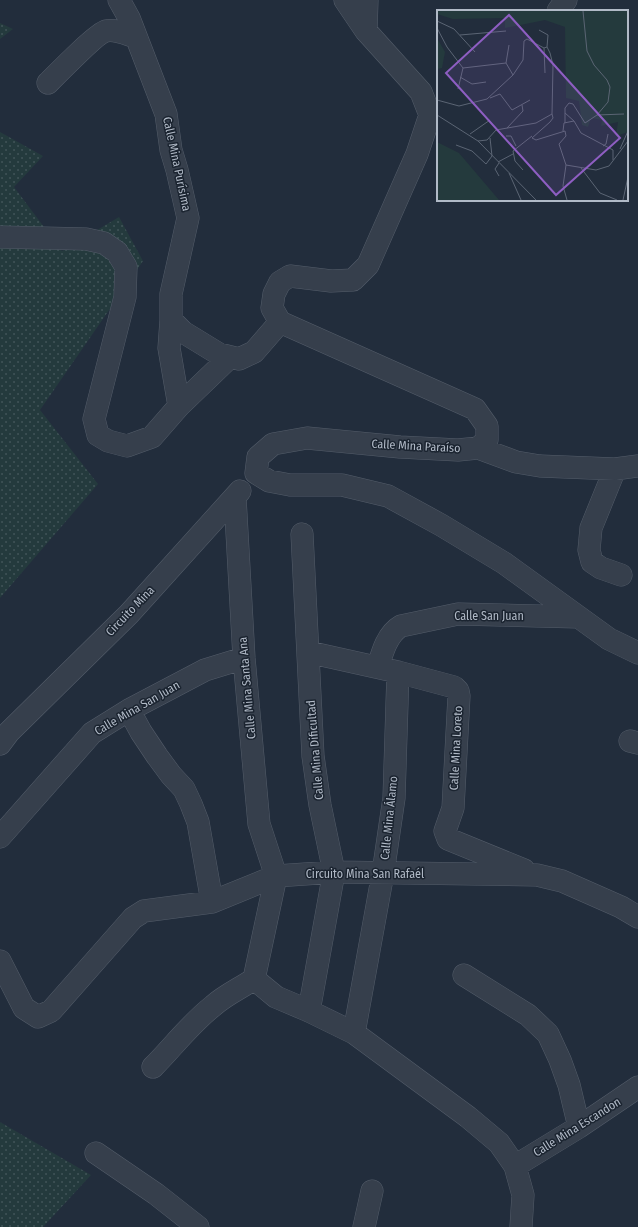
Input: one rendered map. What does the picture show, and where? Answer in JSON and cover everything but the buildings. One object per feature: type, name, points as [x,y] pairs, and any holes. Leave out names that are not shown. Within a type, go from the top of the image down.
[{"type":"street","name":"Calle Mina Purísima","points":[[120,0],[129,18],[166,114],[171,150],[188,218],[172,294],[169,348],[179,406]]},
{"type":"street","points":[[171,320],[183,332],[219,354],[239,359],[254,352],[280,322],[272,308],[274,294],[280,282],[290,276],[331,281],[352,280],[368,265],[434,112],[422,92],[366,31],[345,0]]},
{"type":"street","points":[[366,31],[367,0]]},
{"type":"street","points":[[559,10],[566,0]]},
{"type":"street","points":[[48,83],[95,38],[105,31],[116,31],[136,37]]},
{"type":"street","points":[[5,233],[86,239],[104,243],[117,252],[126,267],[125,297],[94,419],[98,435],[108,442],[126,446],[152,437],[179,406],[230,357]]},
{"type":"street","name":"Calle Mina Paraíso","points":[[256,473],[258,457],[273,444],[307,438],[400,447],[458,450],[478,448],[486,440],[487,426],[475,409],[280,322]]},
{"type":"street","points":[[478,448],[516,462],[540,466],[615,469],[638,466]]},
{"type":"street","points":[[615,469],[590,528],[589,550],[592,562],[601,568],[621,575]]},
{"type":"street","points":[[256,473],[269,481],[290,485],[342,485],[388,496],[441,525],[504,563],[609,639],[638,653]]},
{"type":"street","name":"Circuito Mina","points":[[0,744],[8,732],[129,614],[256,473]]},
{"type":"street","name":"Calle Mina Santa Ana","points":[[235,497],[244,658],[259,824],[276,876]]},
{"type":"street","name":"Calle Mina Dificultad","points":[[302,534],[313,756],[320,805],[334,872],[309,1010]]},
{"type":"street","name":"Calle San Juan","points":[[388,669],[383,649],[396,629],[401,626],[458,614],[578,617]]},
{"type":"street","name":"Calle Mina Loreto","points":[[308,652],[388,669],[454,687],[458,691],[453,808],[446,831],[448,839],[537,875]]},
{"type":"street","name":"Calle Mina San Juan","points":[[0,837],[92,733],[129,710],[205,670],[244,658]]},
{"type":"street","name":"Calle Mina Álamo","points":[[354,1033],[383,873],[394,798],[388,669]]},
{"type":"street","points":[[129,710],[157,756],[184,789],[191,804],[198,822],[212,902]]},
{"type":"street","name":"Circuito Mina San Rafaél","points":[[0,961],[24,1008],[38,1017],[51,1011],[132,918],[144,911],[212,902],[276,876],[334,872],[537,875],[562,881],[621,907],[638,917]]},
{"type":"street","points":[[153,1067],[189,1026],[214,1005],[254,979],[276,876]]},
{"type":"street","points":[[464,975],[528,1015],[548,1034],[569,1085],[579,1127]]},
{"type":"street","points":[[254,979],[276,997],[309,1010],[354,1033],[468,1117],[499,1144],[514,1166],[523,1195],[521,1227]]},
{"type":"street","name":"Calle Mina Escandon","points":[[514,1166],[579,1127],[638,1087]]},
{"type":"street","points":[[96,1153],[156,1194],[198,1227]]},
{"type":"street","points":[[364,1227],[372,1191]]},
{"type":"green space","points":[[0,23],[13,29],[0,39]]},
{"type":"green space","points":[[0,132],[43,156],[14,187],[62,251],[119,217],[143,261],[40,410],[98,484],[0,598]]},
{"type":"green space","points":[[0,1122],[91,1175],[43,1227],[0,1227]]}]
